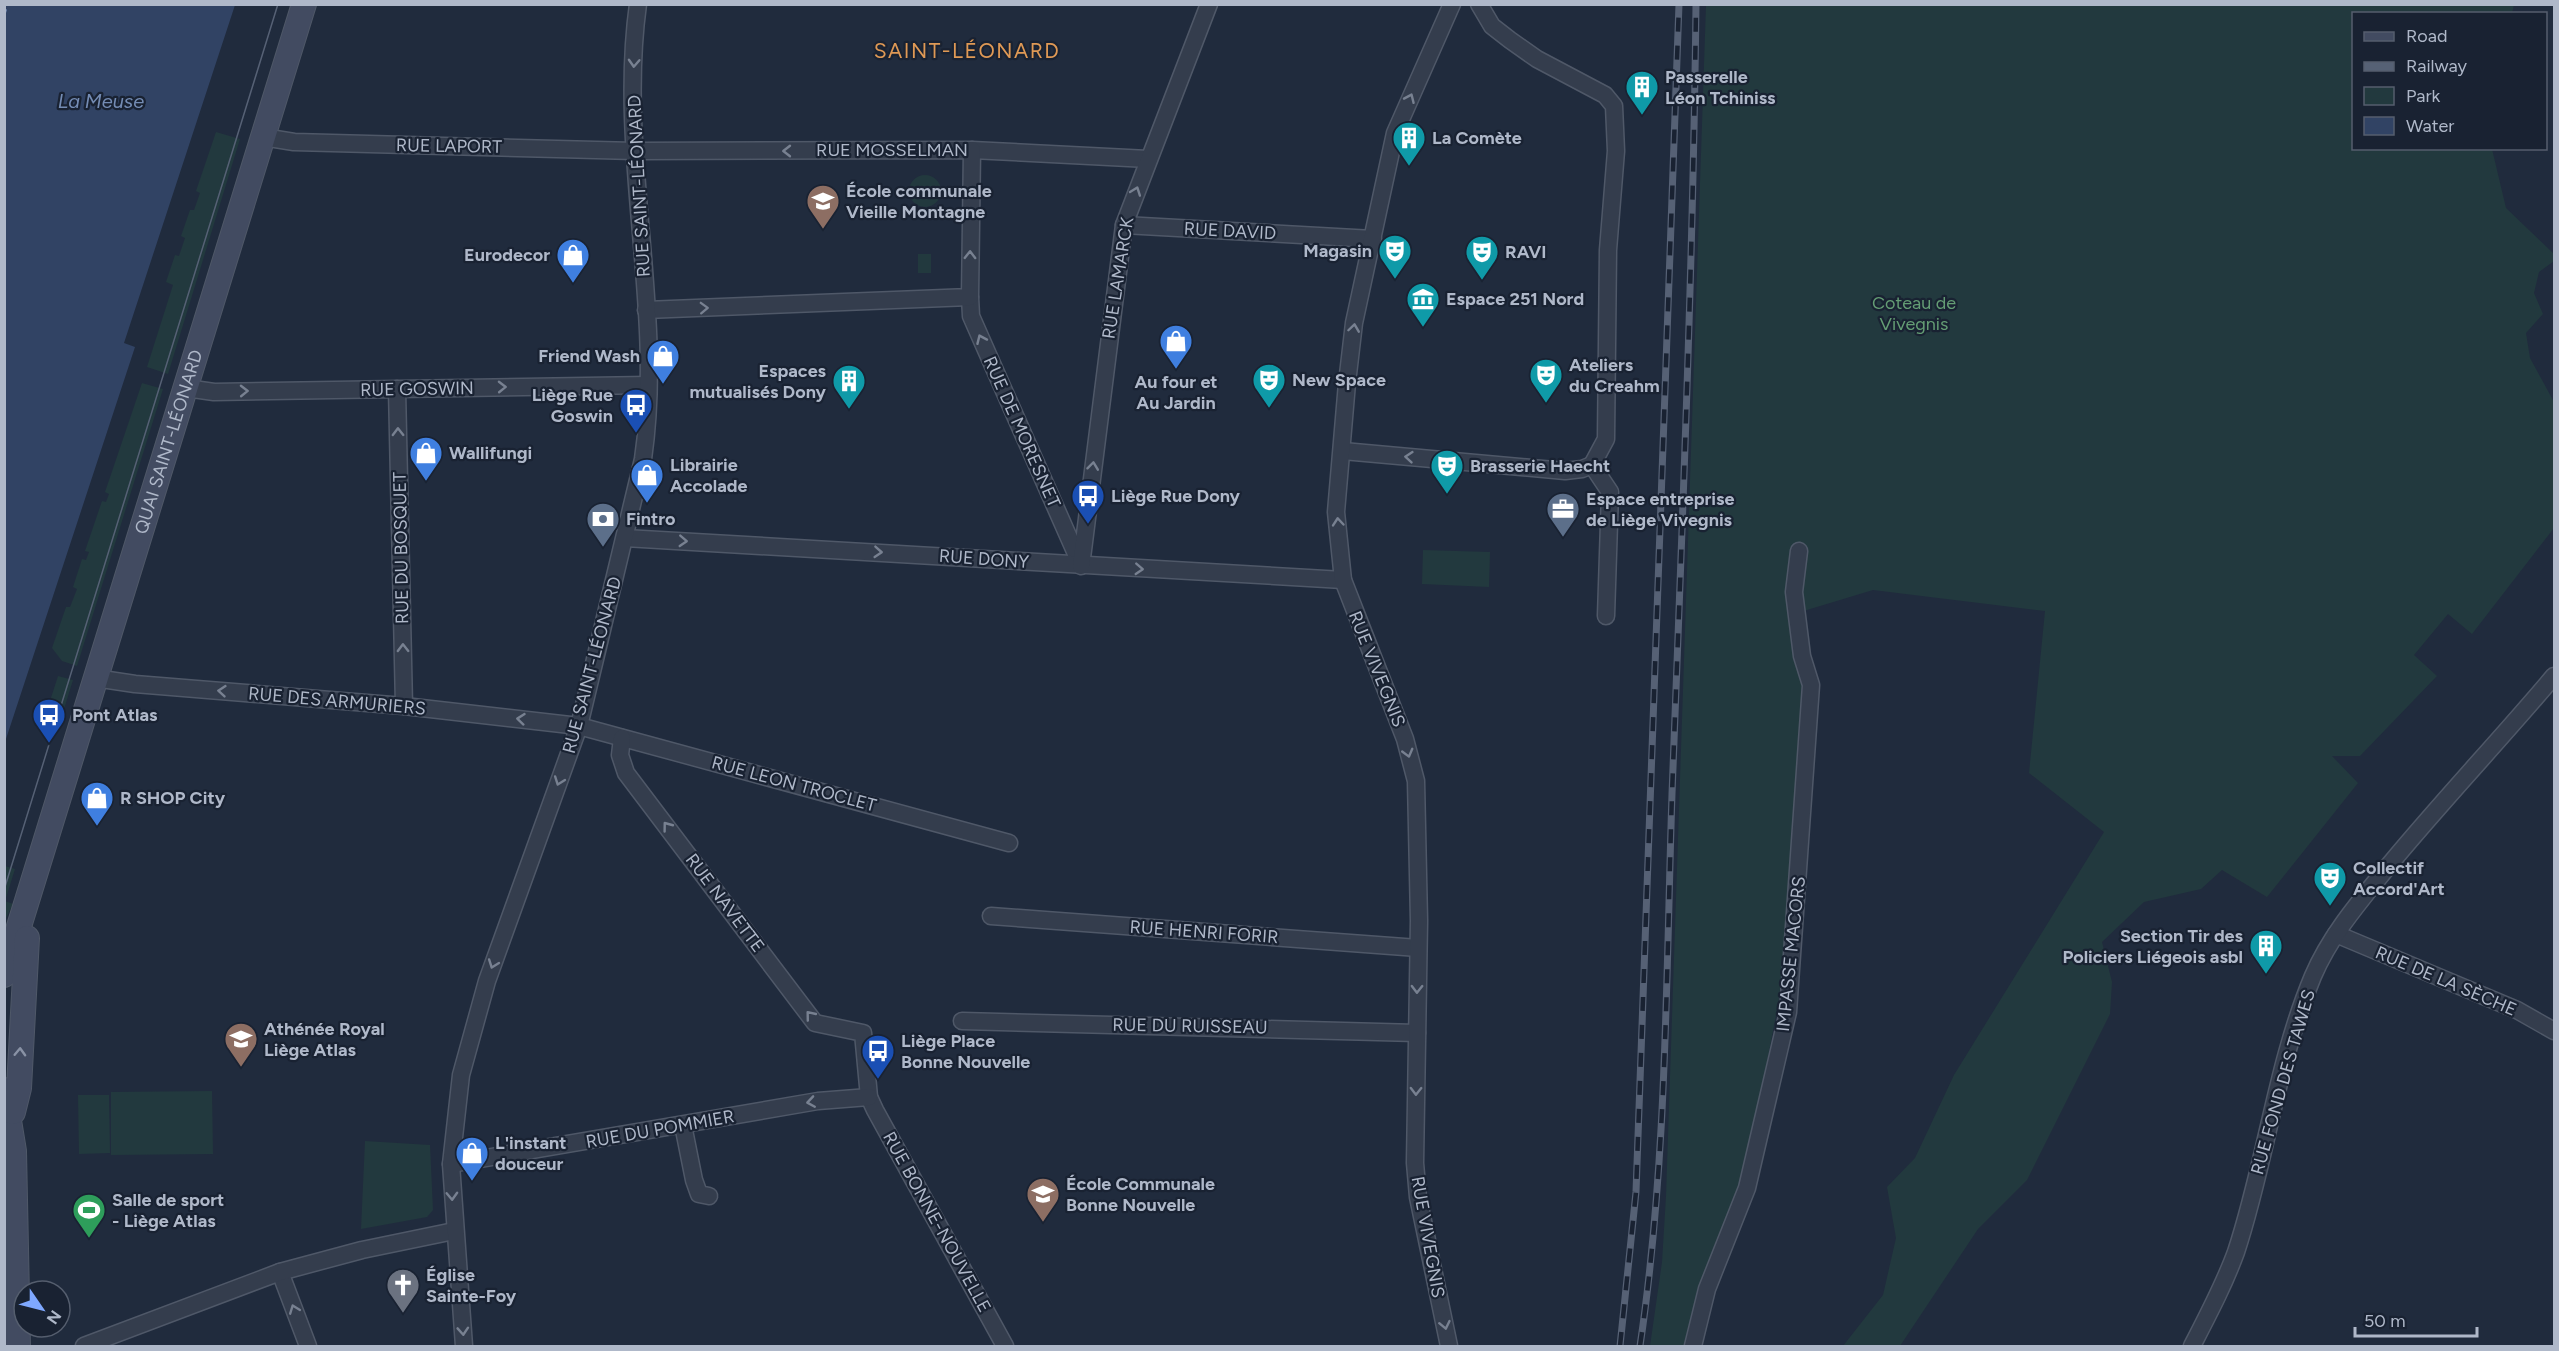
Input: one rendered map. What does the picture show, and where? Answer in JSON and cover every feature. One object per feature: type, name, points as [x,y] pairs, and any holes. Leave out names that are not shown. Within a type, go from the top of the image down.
[{"type":"main road","name":"QUAI SAINT-LÉONARD","points":[[6,966],[304,4]]},
{"type":"main road","name":"QUAI SAINT-LÉONARD","points":[[10,1123],[19,1088],[27,934],[36,893],[33,879]]},
{"type":"main road","name":"QUAI SAINT-LÉONARD","points":[[4,930],[26,903]]},
{"type":"main road","points":[[6,966],[15,975],[15,996],[21,1022]]},
{"type":"main road","name":"QUAI SAINT-LÉONARD","points":[[4,1090],[14,1151],[18,1347]]},
{"type":"street","name":"RUE SAINT-LÉONARD","points":[[464,1347],[451,1164],[461,1075],[480,1004],[579,726],[644,459],[648,385],[646,310],[635,151],[633,80],[638,4]]},
{"type":"street","name":"RUE LAMARCK","points":[[1081,566],[1124,225],[1209,4]]},
{"type":"street","name":"RUE VIVEGNIS","points":[[1449,1347],[1418,1197],[1415,1163],[1418,948],[1416,781],[1405,739],[1343,580],[1336,512],[1354,322],[1395,133],[1452,4]]},
{"type":"street","points":[[1343,450],[1565,471],[1592,465],[1606,439],[1608,250],[1616,151],[1614,106],[1605,95],[1537,59],[1510,40],[1492,26],[1479,4]]},
{"type":"street","name":"RUE LAPORT","points":[[263,136],[294,142],[635,151]]},
{"type":"street","name":"RUE MOSSELMAN","points":[[635,151],[972,150],[1148,159]]},
{"type":"street","name":"RUE DE MORESNET","points":[[972,150],[971,316],[1081,566]]},
{"type":"street","name":"RUE DAVID","points":[[1124,225],[1373,239]]},
{"type":"street","points":[[646,310],[970,297]]},
{"type":"street","name":"RUE GOSWIN","points":[[186,388],[214,392],[648,385]]},
{"type":"street","name":"RUE DU BOSQUET","points":[[397,389],[404,706]]},
{"type":"street","points":[[1592,465],[1610,492],[1606,616]]},
{"type":"street","name":"RUE DONY","points":[[625,538],[1343,580]]},
{"type":"street","name":"IMPASSE MACORS","points":[[1693,1347],[1707,1289],[1747,1188],[1784,1036],[1791,990],[1811,685],[1802,656],[1794,592],[1798,551]]},
{"type":"street","name":"RUE FOND DES TAWES","points":[[2192,1347],[2220,1294],[2236,1250],[2300,1008],[2317,968],[2336,934],[2430,815],[2554,676]]},
{"type":"street","name":"RUE DES ARMURIERS","points":[[95,678],[135,684],[404,706],[579,726]]},
{"type":"street","name":"RUE LEON TROCLET","points":[[579,726],[1009,843]]},
{"type":"street","name":"RUE NAVETTE","points":[[622,738],[620,755],[626,773],[815,1023],[863,1033],[869,1097]]},
{"type":"street","name":"RUE HENRI FORIR","points":[[991,916],[1418,948]]},
{"type":"street","name":"RUE DE LA SÈCHE","points":[[2336,934],[2517,1010],[2554,1031]]},
{"type":"street","name":"RUE DU RUISSEAU","points":[[962,1021],[1417,1033]]},
{"type":"street","name":"RUE DU POMMIER","points":[[451,1164],[818,1101],[869,1097]]},
{"type":"street","name":"RUE BONNE-NOUVELLE","points":[[869,1097],[1003,1346]]},
{"type":"street","points":[[683,1125],[699,1194],[709,1196]]},
{"type":"street","points":[[84,1347],[280,1272],[362,1250],[454,1231]]},
{"type":"street","points":[[280,1272],[308,1347]]},
{"type":"green space","name":"Coteau de Vivegnis","points":[[1706,5],[2514,5],[2512,12],[2352,12],[2352,150],[2492,150],[2506,208],[2554,254],[2554,261],[2539,272],[2534,293],[2543,314],[2526,333],[2530,358],[2554,402],[2554,528],[2472,634],[2448,614],[2414,655],[2437,676],[2360,756],[2332,756],[2358,783],[2267,897],[2222,870],[2201,889],[2144,902],[2102,942],[2112,982],[2110,1014],[2027,1180],[1978,1229],[1900,1346],[1843,1346],[1883,1295],[1896,1238],[1887,1187],[1915,1158],[1954,1075],[2104,832],[2029,773],[2045,611],[1873,590],[1797,613],[1811,685],[1779,999],[1747,1169],[1687,1346],[1650,1346],[1662,1262]]},
{"type":"green space","points":[[216,132],[240,139],[168,374],[147,367],[173,285],[166,282],[175,255],[179,256],[185,238],[181,236],[190,210],[194,210],[200,193],[196,191]]},
{"type":"green space","points":[[925,175],[937,179],[941,191],[937,203],[925,207],[913,203],[909,191],[913,179]]},
{"type":"green space","points":[[918,254],[931,254],[931,273],[918,273]]},
{"type":"green space","points":[[142,383],[163,389],[77,666],[62,661],[52,648],[66,607],[70,607],[77,589],[73,587],[82,559],[86,560],[89,552],[85,551],[102,501],[106,502],[109,494],[105,492]]},
{"type":"green space","points":[[1423,550],[1490,552],[1489,587],[1422,584]]},
{"type":"green space","points":[[58,676],[73,680],[64,709],[49,704]]},
{"type":"green space","points":[[5,866],[15,869],[5,901]]},
{"type":"green space","points":[[5,901],[13,904],[5,920]]},
{"type":"green space","points":[[212,1091],[213,1154],[111,1155],[111,1092]]},
{"type":"green space","points":[[78,1095],[109,1095],[110,1153],[79,1154]]},
{"type":"green space","points":[[365,1141],[430,1145],[433,1210],[427,1217],[361,1229]]},
{"type":"water","name":"La Meuse","points":[[5,4],[235,5],[124,343],[135,347],[5,742]]},
{"type":"ferry route","points":[[4,17],[8,4]]},
{"type":"tram line","points":[[4,890],[278,4]]},
{"type":"railway","points":[[1620,1346],[1636,1192],[1679,4]]},
{"type":"railway","points":[[1640,1346],[1656,1209],[1664,1071],[1690,301],[1696,4]]},
{"type":"place","name":"Passerelle Léon Tchiniss","points":[[1642,116]]},
{"type":"place","name":"La Comète","points":[[1409,167]]},
{"type":"place","name":"École communale Vieille Montagne","points":[[823,230]]},
{"type":"place","name":"Magasin","points":[[1395,280]]},
{"type":"place","name":"RAVI","points":[[1482,281]]},
{"type":"place","name":"Eurodecor","points":[[573,284]]},
{"type":"place","name":"Espace 251 Nord","points":[[1423,328]]},
{"type":"place","name":"Au four et Au Jardin","points":[[1176,370]]},
{"type":"place","name":"Friend Wash","points":[[663,385]]},
{"type":"place","name":"Ateliers du Creahm","points":[[1546,404]]},
{"type":"place","name":"New Space","points":[[1269,409]]},
{"type":"place","name":"Espaces mutualisés Dony","points":[[849,410]]},
{"type":"place","name":"Liège Rue Goswin","points":[[636,434]]},
{"type":"place","name":"Wallifungi","points":[[426,482]]},
{"type":"place","name":"Brasserie Haecht","points":[[1447,495]]},
{"type":"place","name":"Librairie Accolade","points":[[647,504]]},
{"type":"place","name":"Liège Rue Dony","points":[[1088,525]]},
{"type":"place","name":"Espace entreprise de Liège Vivegnis","points":[[1563,538]]},
{"type":"place","name":"Fintro","points":[[603,548]]},
{"type":"place","name":"Pont Atlas","points":[[49,744]]},
{"type":"place","name":"R SHOP City","points":[[97,827]]},
{"type":"place","name":"Collectif Accord'Art","points":[[2330,907]]},
{"type":"place","name":"Section Tir des Policiers Liégeois asbl","points":[[2266,975]]},
{"type":"place","name":"Athénée Royal Liège Atlas","points":[[241,1068]]},
{"type":"place","name":"Liège Place Bonne Nouvelle","points":[[878,1080]]},
{"type":"place","name":"L'instant douceur","points":[[472,1182]]},
{"type":"place","name":"École Communale Bonne Nouvelle","points":[[1043,1223]]},
{"type":"place","name":"Salle de sport - Liège Atlas","points":[[89,1239]]},
{"type":"place","name":"Église Sainte-Foy","points":[[403,1314]]},
{"type":"district","name":"SAINT-LÉONARD","points":[[967,51]]}]
